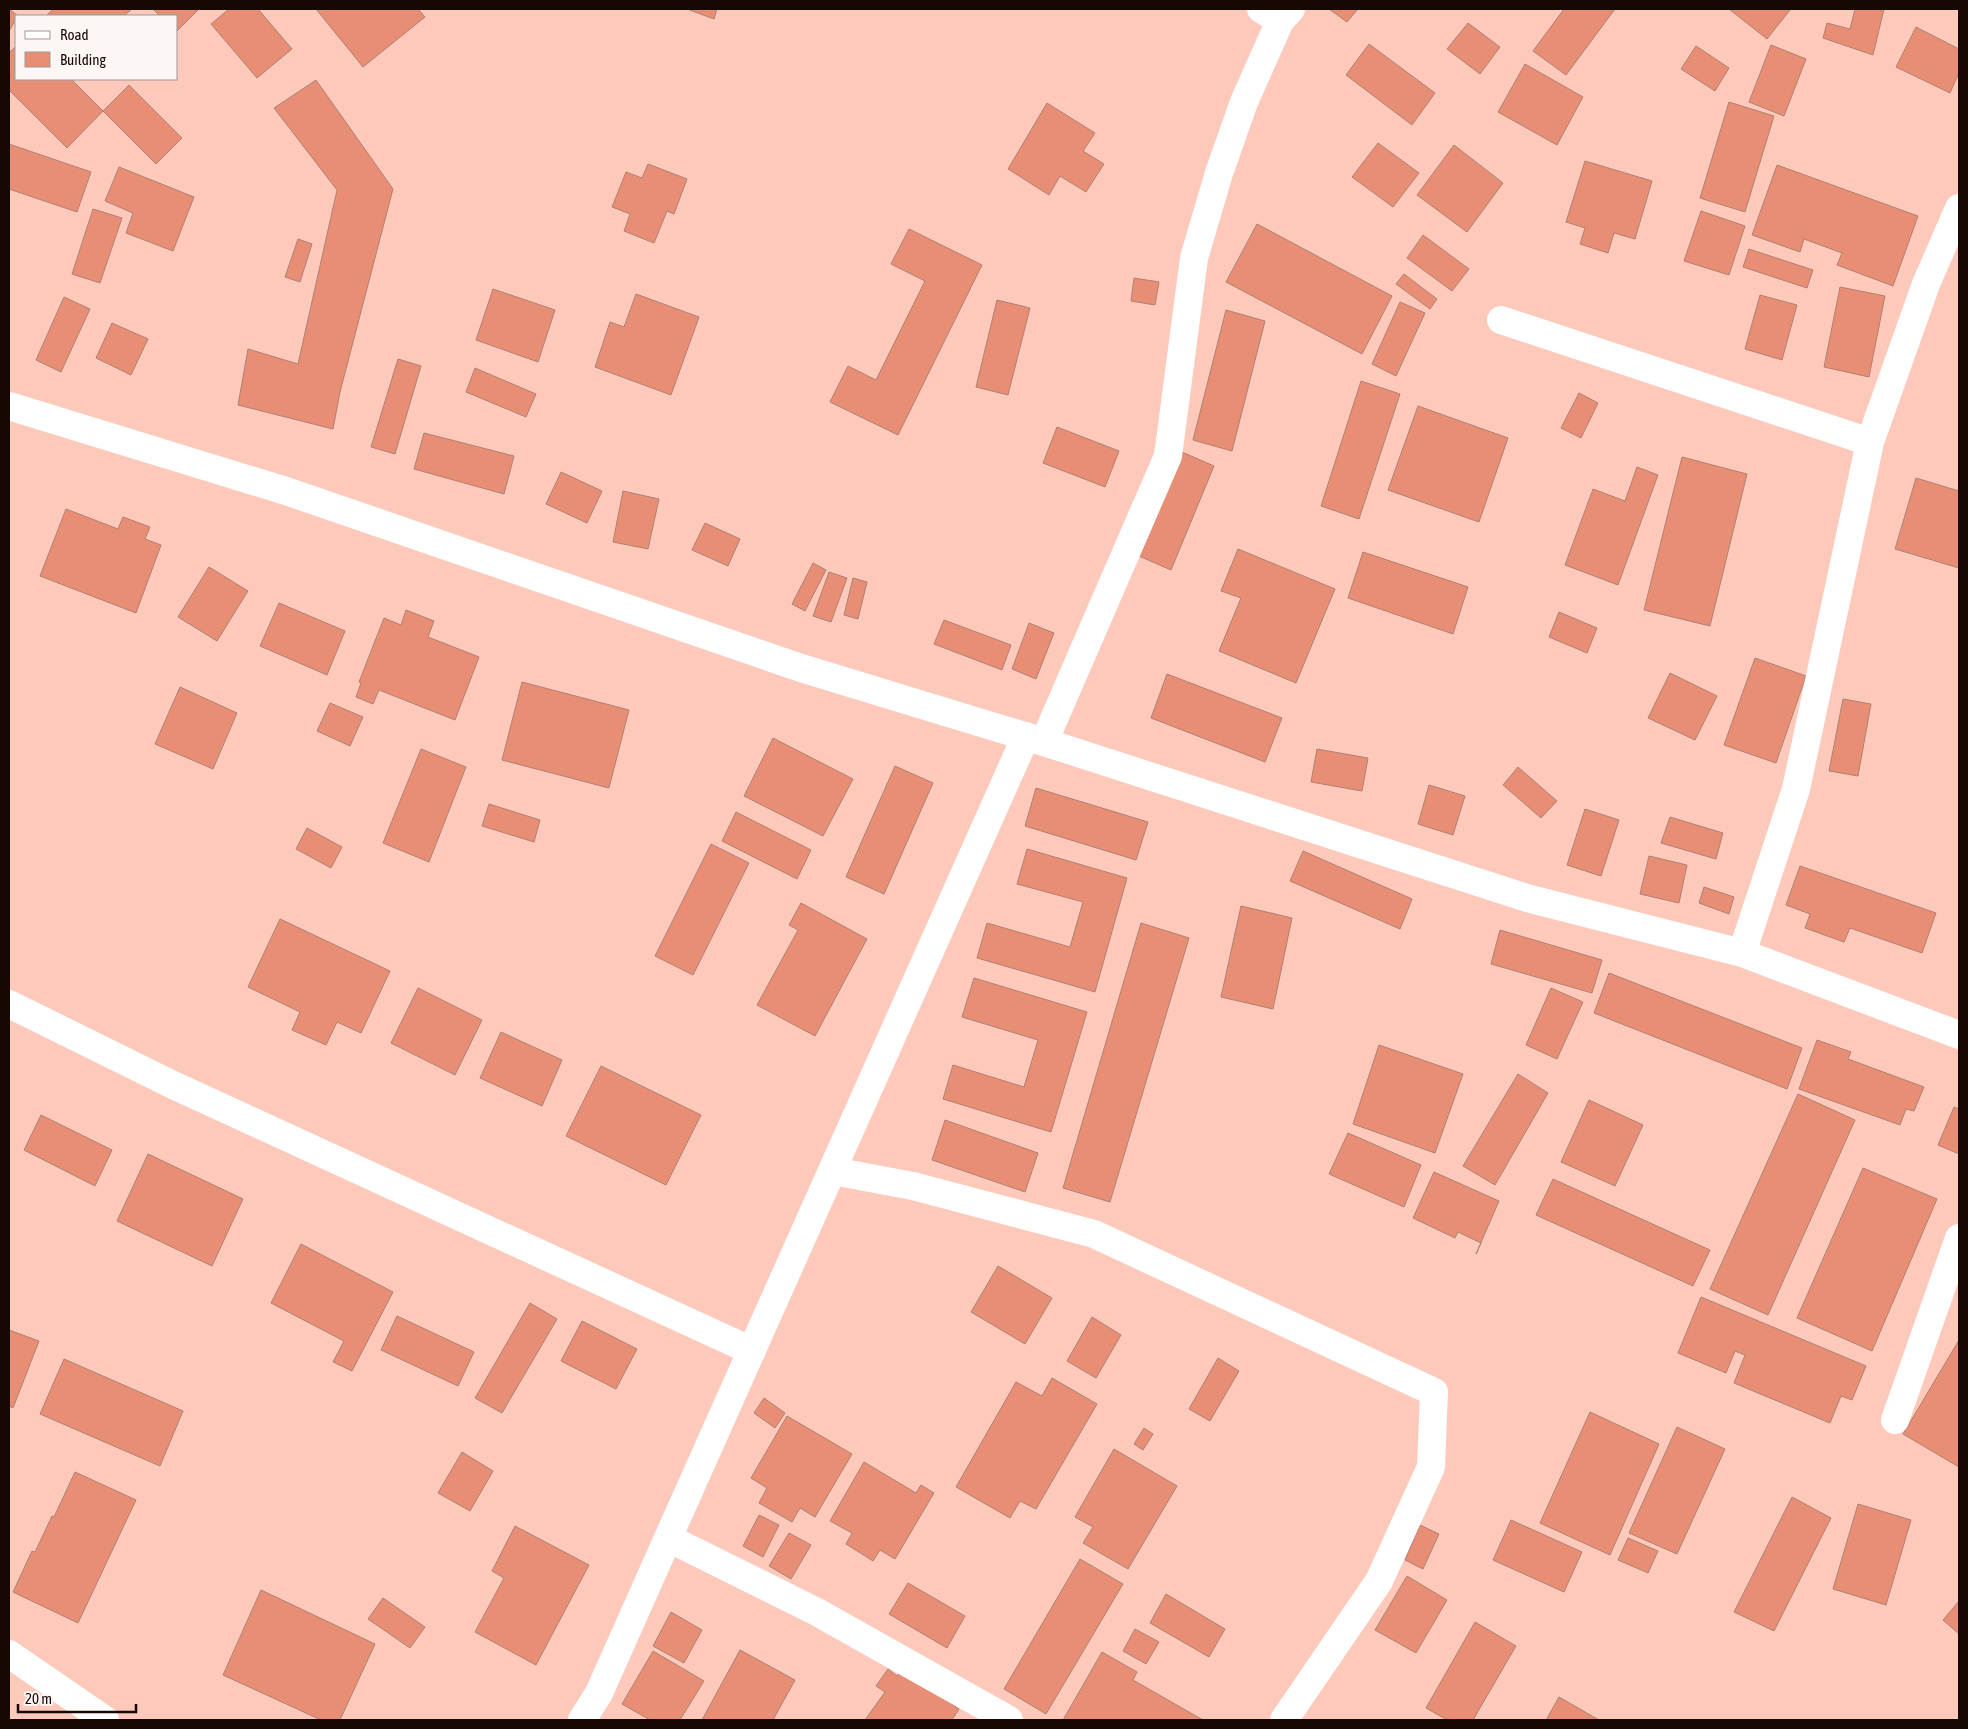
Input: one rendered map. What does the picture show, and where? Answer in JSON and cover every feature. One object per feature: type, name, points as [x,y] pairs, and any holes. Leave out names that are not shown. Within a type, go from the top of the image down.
[{"type":"street","points":[[582,1720],[598,1693],[833,1171],[1168,456],[1194,258],[1219,173],[1277,13]]},
{"type":"street","points":[[1742,953],[1796,789],[1870,442],[1926,284],[1959,208]]},
{"type":"street","points":[[1501,320],[1870,442]]},
{"type":"street","points":[[9,406],[286,491],[801,668],[1035,739],[1527,898],[1742,953],[1959,1035]]},
{"type":"street","points":[[9,1004],[180,1088],[752,1351]]},
{"type":"street","points":[[833,1171],[913,1186],[1094,1234],[1434,1392],[1430,1467],[1379,1581],[1284,1720]]},
{"type":"street","points":[[1895,1420],[1959,1238]]},
{"type":"street","points":[[668,1538],[818,1612],[1009,1720]]},
{"type":"street","points":[[9,1654],[105,1720]]},
{"type":"building","points":[[9,9],[17,15],[15,15],[15,21],[9,31]]},
{"type":"building","points":[[53,9],[132,9],[125,15],[47,15]]},
{"type":"building","points":[[153,9],[199,9],[178,30],[178,15],[159,15]]},
{"type":"building","points":[[229,9],[258,9],[292,49],[257,78],[211,24]]},
{"type":"building","points":[[316,9],[418,9],[425,17],[363,67]]},
{"type":"building","points":[[687,9],[717,9],[714,19]]},
{"type":"building","points":[[1329,9],[1358,9],[1347,22]]},
{"type":"building","points":[[1564,9],[1615,9],[1566,75],[1533,51]]},
{"type":"building","points":[[1729,9],[1788,9],[1790,10],[1767,39]]},
{"type":"building","points":[[1855,9],[1884,9],[1873,55],[1823,38],[1827,23],[1850,29]]},
{"type":"building","points":[[1468,23],[1500,47],[1480,74],[1447,49]]},
{"type":"building","points":[[1916,27],[1959,49],[1959,73],[1950,93],[1896,67]]},
{"type":"building","points":[[1369,44],[1435,93],[1412,125],[1346,75]]},
{"type":"building","points":[[1771,45],[1806,59],[1784,116],[1749,102]]},
{"type":"building","points":[[1696,46],[1729,68],[1715,91],[1681,69]]},
{"type":"building","points":[[15,47],[15,80],[72,80],[103,111],[67,148],[9,90],[9,53]]},
{"type":"building","points":[[1525,64],[1583,97],[1557,145],[1498,112]]},
{"type":"building","points":[[316,80],[393,189],[340,392],[333,429],[238,405],[248,349],[298,364],[337,190],[274,108]]},
{"type":"building","points":[[129,85],[182,138],[156,164],[103,111]]},
{"type":"building","points":[[1729,102],[1774,116],[1745,212],[1700,198]]},
{"type":"building","points":[[1047,103],[1095,133],[1083,151],[1104,164],[1086,192],[1060,176],[1049,195],[1008,169]]},
{"type":"building","points":[[1378,143],[1419,173],[1393,207],[1352,177]]},
{"type":"building","points":[[9,144],[91,172],[77,212],[9,189]]},
{"type":"building","points":[[1454,145],[1503,183],[1467,232],[1417,195]]},
{"type":"building","points":[[1585,161],[1652,181],[1635,239],[1614,233],[1608,253],[1580,244],[1585,228],[1566,222]]},
{"type":"building","points":[[648,164],[687,179],[674,214],[667,211],[654,243],[624,231],[630,214],[612,207],[626,172],[642,178]]},
{"type":"building","points":[[1777,165],[1918,216],[1893,286],[1837,265],[1842,253],[1804,239],[1800,252],[1752,235]]},
{"type":"building","points":[[119,167],[194,197],[173,251],[126,233],[133,213],[105,201]]},
{"type":"building","points":[[93,209],[122,218],[100,283],[72,274]]},
{"type":"building","points":[[1701,211],[1745,226],[1729,275],[1684,261]]},
{"type":"building","points":[[1257,224],[1392,296],[1362,354],[1226,282]]},
{"type":"building","points":[[909,229],[982,265],[898,435],[830,402],[848,366],[876,380],[925,281],[891,264]]},
{"type":"building","points":[[1423,235],[1469,269],[1452,291],[1407,258]]},
{"type":"building","points":[[298,239],[312,244],[300,282],[285,277]]},
{"type":"building","points":[[1749,249],[1813,270],[1807,288],[1743,267]]},
{"type":"building","points":[[1404,274],[1437,299],[1430,309],[1396,284]]},
{"type":"building","points":[[1134,278],[1159,282],[1155,305],[1131,301]]},
{"type":"building","points":[[1840,287],[1885,296],[1869,377],[1824,367]]},
{"type":"building","points":[[493,289],[555,310],[538,362],[476,340]]},
{"type":"building","points":[[636,294],[699,317],[671,395],[595,367],[610,322],[624,327]]},
{"type":"building","points":[[1760,295],[1797,305],[1782,360],[1745,349]]},
{"type":"building","points":[[64,297],[90,309],[61,372],[36,360]]},
{"type":"building","points":[[997,300],[1030,308],[1008,395],[976,387]]},
{"type":"building","points":[[1400,302],[1425,313],[1396,376],[1372,364]]},
{"type":"building","points":[[1226,310],[1265,321],[1232,451],[1193,440]]},
{"type":"building","points":[[112,323],[148,339],[131,375],[96,358]]},
{"type":"building","points":[[398,359],[421,366],[395,454],[371,447]]},
{"type":"building","points":[[475,368],[536,394],[526,417],[466,392]]},
{"type":"building","points":[[1361,381],[1400,394],[1359,519],[1321,506]]},
{"type":"building","points":[[1579,393],[1598,403],[1581,438],[1561,428]]},
{"type":"building","points":[[1418,406],[1508,438],[1479,522],[1388,490]]},
{"type":"building","points":[[1057,427],[1119,451],[1105,487],[1043,463]]},
{"type":"building","points":[[424,433],[514,456],[504,494],[414,469]]},
{"type":"building","points":[[1182,452],[1214,466],[1171,570],[1139,556]]},
{"type":"building","points":[[1682,457],[1747,474],[1710,626],[1644,610]]},
{"type":"building","points":[[1637,467],[1658,475],[1618,585],[1565,565],[1593,489],[1625,501]]},
{"type":"building","points":[[561,472],[602,491],[587,523],[546,504]]},
{"type":"building","points":[[1916,478],[1959,491],[1959,568],[1895,549]]},
{"type":"building","points":[[623,491],[659,499],[648,549],[613,542]]},
{"type":"building","points":[[66,509],[118,529],[123,517],[150,527],[145,539],[161,545],[136,613],[40,576]]},
{"type":"building","points":[[705,523],[740,539],[728,566],[692,550]]},
{"type":"building","points":[[1238,549],[1335,589],[1296,683],[1219,651],[1241,598],[1221,591]]},
{"type":"building","points":[[1363,552],[1468,587],[1453,634],[1348,598]]},
{"type":"building","points":[[813,563],[826,570],[805,611],[792,604]]},
{"type":"building","points":[[209,567],[248,591],[217,641],[178,617]]},
{"type":"building","points":[[829,572],[847,578],[831,622],[813,616]]},
{"type":"building","points":[[853,578],[867,582],[858,619],[844,615]]},
{"type":"building","points":[[279,603],[345,631],[327,675],[260,646]]},
{"type":"building","points":[[406,610],[434,621],[428,637],[479,657],[455,720],[379,690],[373,704],[356,697],[361,683],[359,682],[384,618],[401,625]]},
{"type":"building","points":[[1559,612],[1597,628],[1587,653],[1549,637]]},
{"type":"building","points":[[944,620],[1011,645],[1002,670],[934,644]]},
{"type":"building","points":[[1029,623],[1054,633],[1036,679],[1012,669]]},
{"type":"building","points":[[1755,658],[1806,676],[1776,763],[1724,745]]},
{"type":"building","points":[[1670,673],[1717,696],[1695,740],[1648,718]]},
{"type":"building","points":[[1167,674],[1282,718],[1265,762],[1151,718]]},
{"type":"building","points":[[522,682],[629,710],[609,788],[502,760]]},
{"type":"building","points":[[180,687],[237,713],[213,769],[155,744]]},
{"type":"building","points":[[1843,699],[1871,704],[1858,776],[1829,771]]},
{"type":"building","points":[[330,703],[363,717],[350,746],[317,731]]},
{"type":"building","points":[[773,738],[853,779],[823,836],[744,796]]},
{"type":"building","points":[[421,749],[466,767],[429,862],[383,843]]},
{"type":"building","points":[[1317,749],[1368,758],[1362,791],[1311,782]]},
{"type":"building","points":[[895,766],[933,783],[884,894],[846,877]]},
{"type":"building","points":[[1518,767],[1557,801],[1541,818],[1503,785]]},
{"type":"building","points":[[1429,785],[1465,796],[1453,835],[1418,824]]},
{"type":"building","points":[[1036,788],[1148,822],[1136,860],[1025,826]]},
{"type":"building","points":[[489,804],[540,820],[534,842],[482,826]]},
{"type":"building","points":[[1585,809],[1619,820],[1601,876],[1567,865]]},
{"type":"building","points":[[736,812],[811,850],[797,879],[722,841]]},
{"type":"building","points":[[1670,817],[1723,833],[1716,859],[1661,843]]},
{"type":"building","points":[[307,828],[342,847],[331,868],[296,849]]},
{"type":"building","points":[[711,844],[749,863],[693,975],[655,956]]},
{"type":"building","points":[[1027,849],[1127,878],[1095,992],[977,958],[987,923],[1070,947],[1083,902],[1017,884]]},
{"type":"building","points":[[1303,851],[1412,899],[1400,929],[1290,881]]},
{"type":"building","points":[[1649,856],[1687,865],[1679,903],[1640,894]]},
{"type":"building","points":[[1800,866],[1936,913],[1922,953],[1850,928],[1844,942],[1805,928],[1810,914],[1786,905]]},
{"type":"building","points":[[1704,887],[1734,897],[1729,914],[1699,903]]},
{"type":"building","points":[[801,903],[867,939],[815,1036],[757,1005],[798,930],[789,925]]},
{"type":"building","points":[[1241,906],[1292,918],[1273,1009],[1221,997]]},
{"type":"building","points":[[280,919],[390,971],[361,1033],[337,1022],[326,1045],[292,1030],[300,1012],[248,987]]},
{"type":"building","points":[[1141,923],[1189,938],[1110,1202],[1063,1188]]},
{"type":"building","points":[[1500,930],[1602,960],[1592,993],[1491,964]]},
{"type":"building","points":[[1609,973],[1802,1048],[1787,1089],[1594,1013]]},
{"type":"building","points":[[974,978],[1087,1012],[1051,1132],[943,1099],[953,1065],[1024,1087],[1038,1040],[962,1017]]},
{"type":"building","points":[[418,988],[482,1020],[455,1075],[391,1043]]},
{"type":"building","points":[[1551,988],[1583,1002],[1557,1059],[1526,1045]]},
{"type":"building","points":[[501,1032],[562,1060],[542,1106],[480,1078]]},
{"type":"building","points":[[1817,1040],[1851,1052],[1848,1059],[1924,1087],[1914,1111],[1906,1109],[1900,1125],[1799,1089]]},
{"type":"building","points":[[1379,1045],[1463,1074],[1435,1153],[1353,1124]]},
{"type":"building","points":[[601,1066],[701,1115],[666,1185],[566,1136]]},
{"type":"building","points":[[1518,1074],[1548,1093],[1495,1185],[1463,1166]]},
{"type":"building","points":[[1798,1094],[1855,1120],[1768,1315],[1710,1289]]},
{"type":"building","points":[[1589,1100],[1643,1125],[1615,1186],[1561,1162]]},
{"type":"building","points":[[1954,1107],[1959,1109],[1959,1154],[1938,1145]]},
{"type":"building","points":[[41,1115],[112,1150],[95,1186],[24,1150]]},
{"type":"building","points":[[945,1120],[1038,1153],[1025,1192],[932,1160]]},
{"type":"building","points":[[1348,1133],[1421,1165],[1404,1207],[1329,1174]]},
{"type":"building","points":[[148,1154],[243,1199],[212,1266],[117,1221]]},
{"type":"building","points":[[1863,1168],[1937,1199],[1872,1351],[1797,1318]]},
{"type":"building","points":[[1434,1172],[1499,1201],[1481,1243],[1458,1232],[1455,1238],[1413,1218]]},
{"type":"building","points":[[1553,1179],[1710,1250],[1693,1286],[1536,1215]]},
{"type":"building","points":[[301,1244],[393,1292],[352,1371],[333,1362],[344,1341],[271,1303]]},
{"type":"building","points":[[998,1266],[1052,1298],[1025,1344],[971,1312]]},
{"type":"building","points":[[1701,1297],[1866,1366],[1852,1400],[1841,1396],[1830,1423],[1734,1383],[1745,1355],[1735,1351],[1726,1373],[1678,1353]]},
{"type":"building","points":[[530,1303],[557,1319],[502,1413],[475,1398]]},
{"type":"building","points":[[397,1316],[474,1352],[458,1386],[381,1350]]},
{"type":"building","points":[[1092,1317],[1121,1335],[1096,1378],[1067,1361]]},
{"type":"building","points":[[582,1321],[637,1349],[616,1389],[561,1361]]},
{"type":"building","points":[[9,1330],[39,1341],[13,1408],[9,1406]]},
{"type":"building","points":[[1959,1340],[1959,1467],[1903,1434]]},
{"type":"building","points":[[1218,1358],[1239,1371],[1210,1421],[1189,1409]]},
{"type":"building","points":[[64,1359],[183,1411],[160,1466],[40,1414]]},
{"type":"building","points":[[1052,1378],[1097,1404],[1036,1509],[1020,1501],[1010,1518],[956,1487],[1016,1382],[1042,1396]]},
{"type":"building","points":[[764,1398],[785,1413],[775,1428],[754,1413]]},
{"type":"building","points":[[1590,1412],[1659,1444],[1610,1555],[1540,1523]]},
{"type":"building","points":[[787,1416],[852,1454],[815,1517],[800,1508],[792,1522],[759,1503],[767,1488],[751,1478]]},
{"type":"building","points":[[1677,1427],[1725,1449],[1677,1554],[1629,1533]]},
{"type":"building","points":[[1144,1428],[1153,1434],[1143,1450],[1134,1444]]},
{"type":"building","points":[[1114,1449],[1177,1486],[1128,1569],[1083,1543],[1093,1527],[1075,1517]]},
{"type":"building","points":[[462,1452],[493,1471],[470,1511],[438,1493]]},
{"type":"building","points":[[864,1462],[916,1493],[921,1485],[934,1493],[895,1559],[880,1550],[873,1561],[846,1544],[852,1533],[830,1521]]},
{"type":"building","points":[[75,1472],[136,1500],[78,1623],[13,1592],[32,1551],[35,1552],[52,1516],[54,1517]]},
{"type":"building","points":[[1792,1497],[1831,1518],[1774,1631],[1734,1612]]},
{"type":"building","points":[[1858,1504],[1911,1520],[1886,1605],[1833,1589]]},
{"type":"building","points":[[759,1515],[779,1525],[763,1557],[743,1546]]},
{"type":"building","points":[[1511,1520],[1582,1552],[1564,1592],[1493,1560]]},
{"type":"building","points":[[1420,1525],[1439,1534],[1423,1569],[1405,1560]]},
{"type":"building","points":[[515,1526],[589,1565],[536,1665],[475,1632],[504,1578],[492,1571]]},
{"type":"building","points":[[789,1533],[811,1545],[791,1579],[769,1566]]},
{"type":"building","points":[[1628,1538],[1658,1551],[1648,1573],[1618,1560]]},
{"type":"building","points":[[1080,1559],[1123,1584],[1046,1714],[1004,1689]]},
{"type":"building","points":[[1407,1576],[1447,1600],[1416,1653],[1375,1630]]},
{"type":"building","points":[[908,1583],[965,1616],[947,1648],[889,1614]]},
{"type":"building","points":[[261,1590],[375,1644],[340,1720],[321,1720],[223,1675]]},
{"type":"building","points":[[1166,1594],[1225,1629],[1209,1657],[1150,1623]]},
{"type":"building","points":[[383,1598],[425,1627],[410,1648],[368,1619]]},
{"type":"building","points":[[1959,1601],[1959,1634],[1943,1620]]},
{"type":"building","points":[[671,1612],[702,1630],[684,1663],[653,1646]]},
{"type":"building","points":[[1475,1622],[1516,1646],[1473,1720],[1447,1720],[1426,1708]]},
{"type":"building","points":[[1135,1629],[1159,1642],[1146,1664],[1123,1651]]},
{"type":"building","points":[[740,1650],[795,1680],[773,1720],[702,1720]]},
{"type":"building","points":[[653,1651],[704,1681],[680,1720],[650,1720],[622,1704]]},
{"type":"building","points":[[1102,1652],[1137,1672],[1133,1680],[1203,1720],[1063,1720]]},
{"type":"building","points":[[903,1668],[959,1709],[952,1720],[865,1720],[885,1692],[876,1686],[888,1669],[897,1676]]},
{"type":"building","points":[[1559,1697],[1599,1720],[1546,1720]]}]
